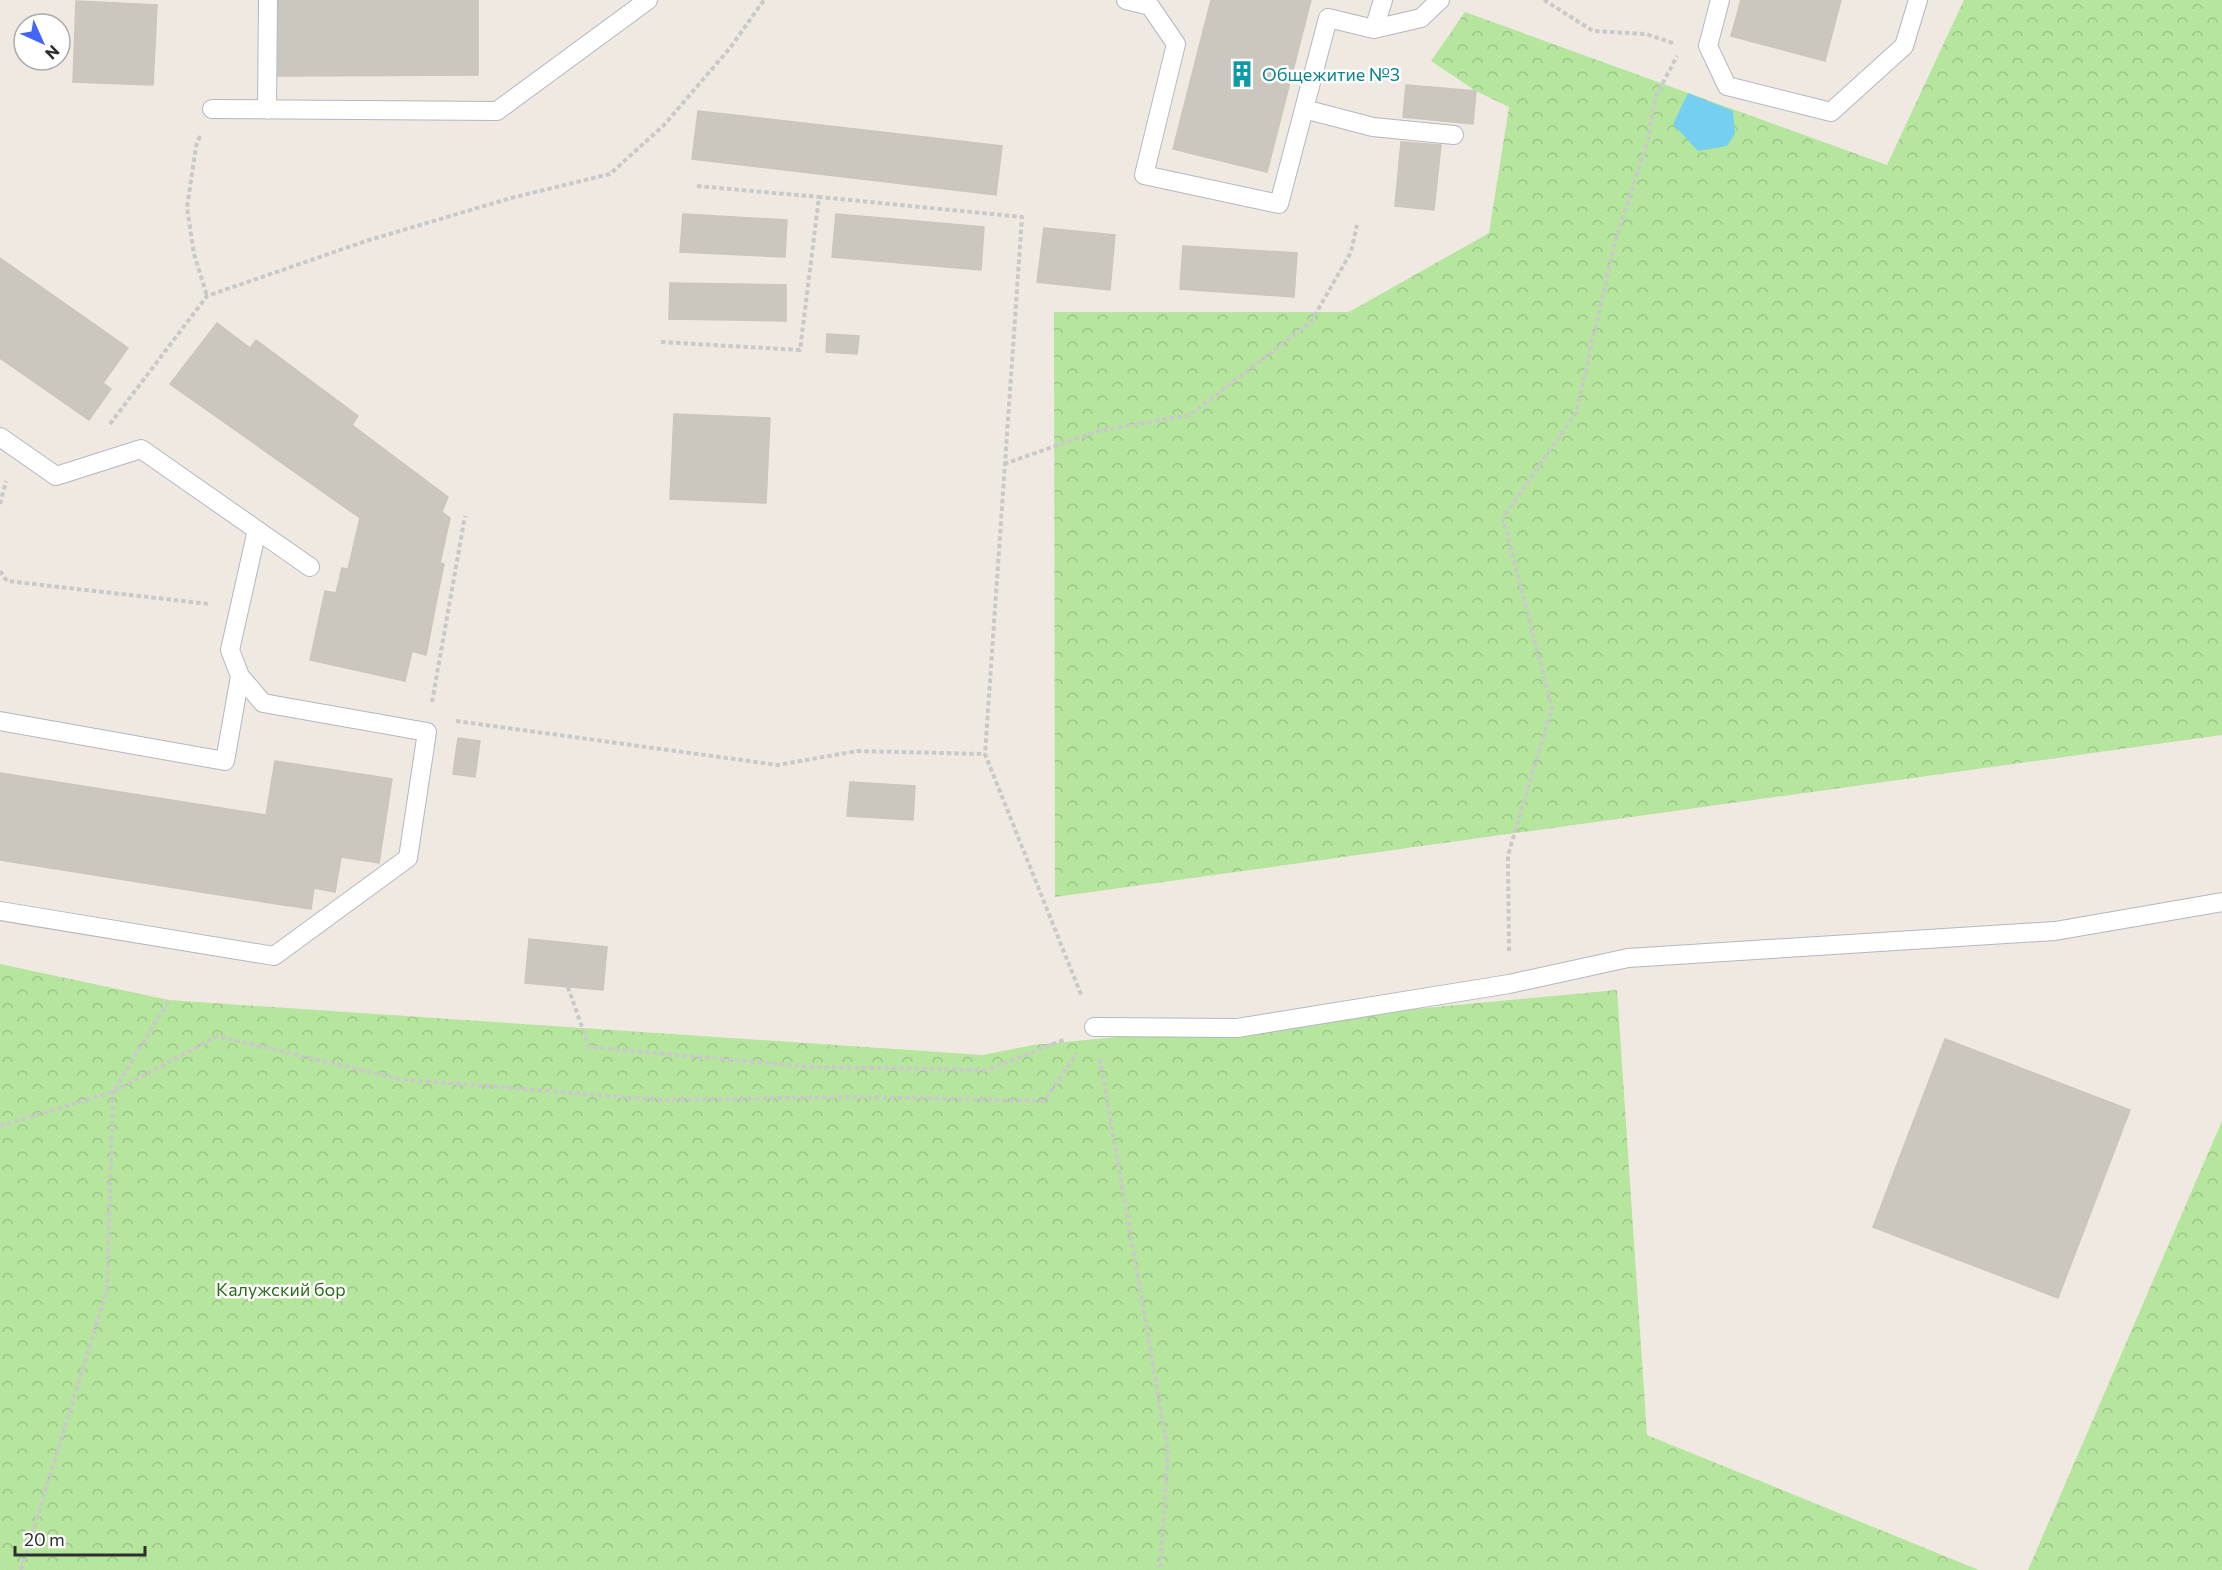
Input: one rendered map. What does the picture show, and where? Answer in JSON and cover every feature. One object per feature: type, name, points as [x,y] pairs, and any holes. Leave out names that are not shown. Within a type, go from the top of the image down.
[{"type":"lane","points":[[267,110],[268,0]]},
{"type":"lane","points":[[212,109],[496,111],[648,0]]},
{"type":"lane","points":[[1126,0],[1150,6],[1176,44],[1144,175],[1279,204],[1328,18],[1374,29],[1421,18],[1440,0]]},
{"type":"lane","points":[[1374,29],[1383,0]]},
{"type":"lane","points":[[1720,0],[1708,46],[1727,86],[1831,112],[1904,46],[1918,0]]},
{"type":"lane","points":[[1304,109],[1372,127],[1454,135]]},
{"type":"lane","points":[[0,437],[56,476],[141,449],[310,567]]},
{"type":"lane","points":[[0,911],[274,956],[408,858],[427,732],[263,703],[240,676],[230,650],[257,530]]},
{"type":"lane","points":[[0,721],[225,761],[240,676]]},
{"type":"lane","points":[[1094,1027],[1237,1028],[1509,984],[1628,958],[2055,931],[2222,902]]},
{"type":"path","points":[[78,469],[207,296],[377,238],[511,198],[610,174],[664,125],[730,48],[764,0]]},
{"type":"path","points":[[1509,984],[1508,855],[1552,708],[1503,518],[1576,412],[1615,242],[1648,140],[1655,98],[1682,46],[1646,34],[1593,31],[1544,0]]},
{"type":"path","points":[[207,296],[194,254],[187,208],[196,146],[212,109]]},
{"type":"path","points":[[697,186],[1022,218],[985,754],[1094,1027],[1168,1451],[1160,1570]]},
{"type":"path","points":[[661,342],[800,350],[819,197]]},
{"type":"path","points":[[1004,464],[1098,431],[1190,415],[1311,322],[1351,252],[1357,225]]},
{"type":"path","points":[[427,732],[465,516]]},
{"type":"path","points":[[0,572],[7,581],[239,608]]},
{"type":"path","points":[[427,732],[458,720],[778,765],[856,751],[985,754]]},
{"type":"path","points":[[568,987],[589,1047],[811,1067],[987,1070],[1094,1027]]},
{"type":"path","points":[[21,1570],[107,1290],[113,1092],[169,1000]]},
{"type":"path","points":[[0,1126],[113,1092],[217,1036],[399,1078],[661,1100],[861,1097],[1044,1101],[1094,1027]]},
{"type":"green space","points":[[1964,0],[2222,0],[2222,735],[1055,897],[1054,312],[1349,312],[1489,233],[1509,107],[1476,91],[1431,61],[1465,12],[1887,165]]},
{"type":"green space","name":"Калужский бор","points":[[0,964],[169,1000],[983,1055],[1033,1045],[1617,990],[1647,1435],[1979,1570],[0,1570]]},
{"type":"green space","points":[[2222,1121],[2222,1570],[2028,1570]]},
{"type":"water","points":[[1688,93],[1733,111],[1735,133],[1727,146],[1698,151],[1673,124]]},
{"type":"building","points":[[278,0],[478,0],[478,75],[278,76]]},
{"type":"building","name":"Общежитие №3","points":[[1211,0],[1311,0],[1267,172],[1173,149]]},
{"type":"building","points":[[1741,0],[1841,0],[1825,61],[1731,36]]},
{"type":"building","points":[[76,1],[157,5],[153,85],[73,82]]},
{"type":"building","points":[[1406,85],[1476,91],[1473,124],[1403,117]]},
{"type":"building","points":[[698,111],[1002,146],[996,195],[692,159]]},
{"type":"building","points":[[1401,142],[1441,145],[1434,210],[1395,206]]},
{"type":"building","points":[[683,214],[787,220],[785,257],[680,252]]},
{"type":"building","points":[[836,214],[984,227],[981,270],[832,257]]},
{"type":"building","points":[[1044,228],[1115,235],[1110,290],[1037,282]]},
{"type":"building","points":[[1183,246],[1297,253],[1294,297],[1180,289]]},
{"type":"building","points":[[0,258],[128,348],[103,383],[111,389],[89,420],[0,358]]},
{"type":"building","points":[[670,283],[786,285],[786,321],[669,319]]},
{"type":"building","points":[[217,323],[250,348],[256,340],[358,416],[352,425],[448,497],[442,512],[450,518],[440,563],[444,564],[439,588],[348,569],[360,518],[170,384]]},
{"type":"building","points":[[827,334],[859,336],[857,354],[826,352]]},
{"type":"building","points":[[674,414],[770,418],[766,503],[670,499]]},
{"type":"building","points":[[342,568],[439,588],[426,655],[412,651],[405,681],[310,660],[325,591],[336,593]]},
{"type":"building","points":[[458,738],[480,741],[475,777],[453,774]]},
{"type":"building","points":[[275,761],[392,779],[379,863],[341,857],[335,892],[314,888],[311,909],[264,902],[270,859],[259,857]]},
{"type":"building","points":[[0,773],[266,815],[259,857],[270,859],[264,902],[0,860]]},
{"type":"building","points":[[850,782],[915,786],[913,820],[847,816]]},
{"type":"building","points":[[529,939],[607,947],[603,990],[525,983]]},
{"type":"building","points":[[1945,1039],[2130,1110],[2058,1298],[1873,1227]]},
{"type":"place","name":"Общежитие №3","points":[[1242,74]]}]
